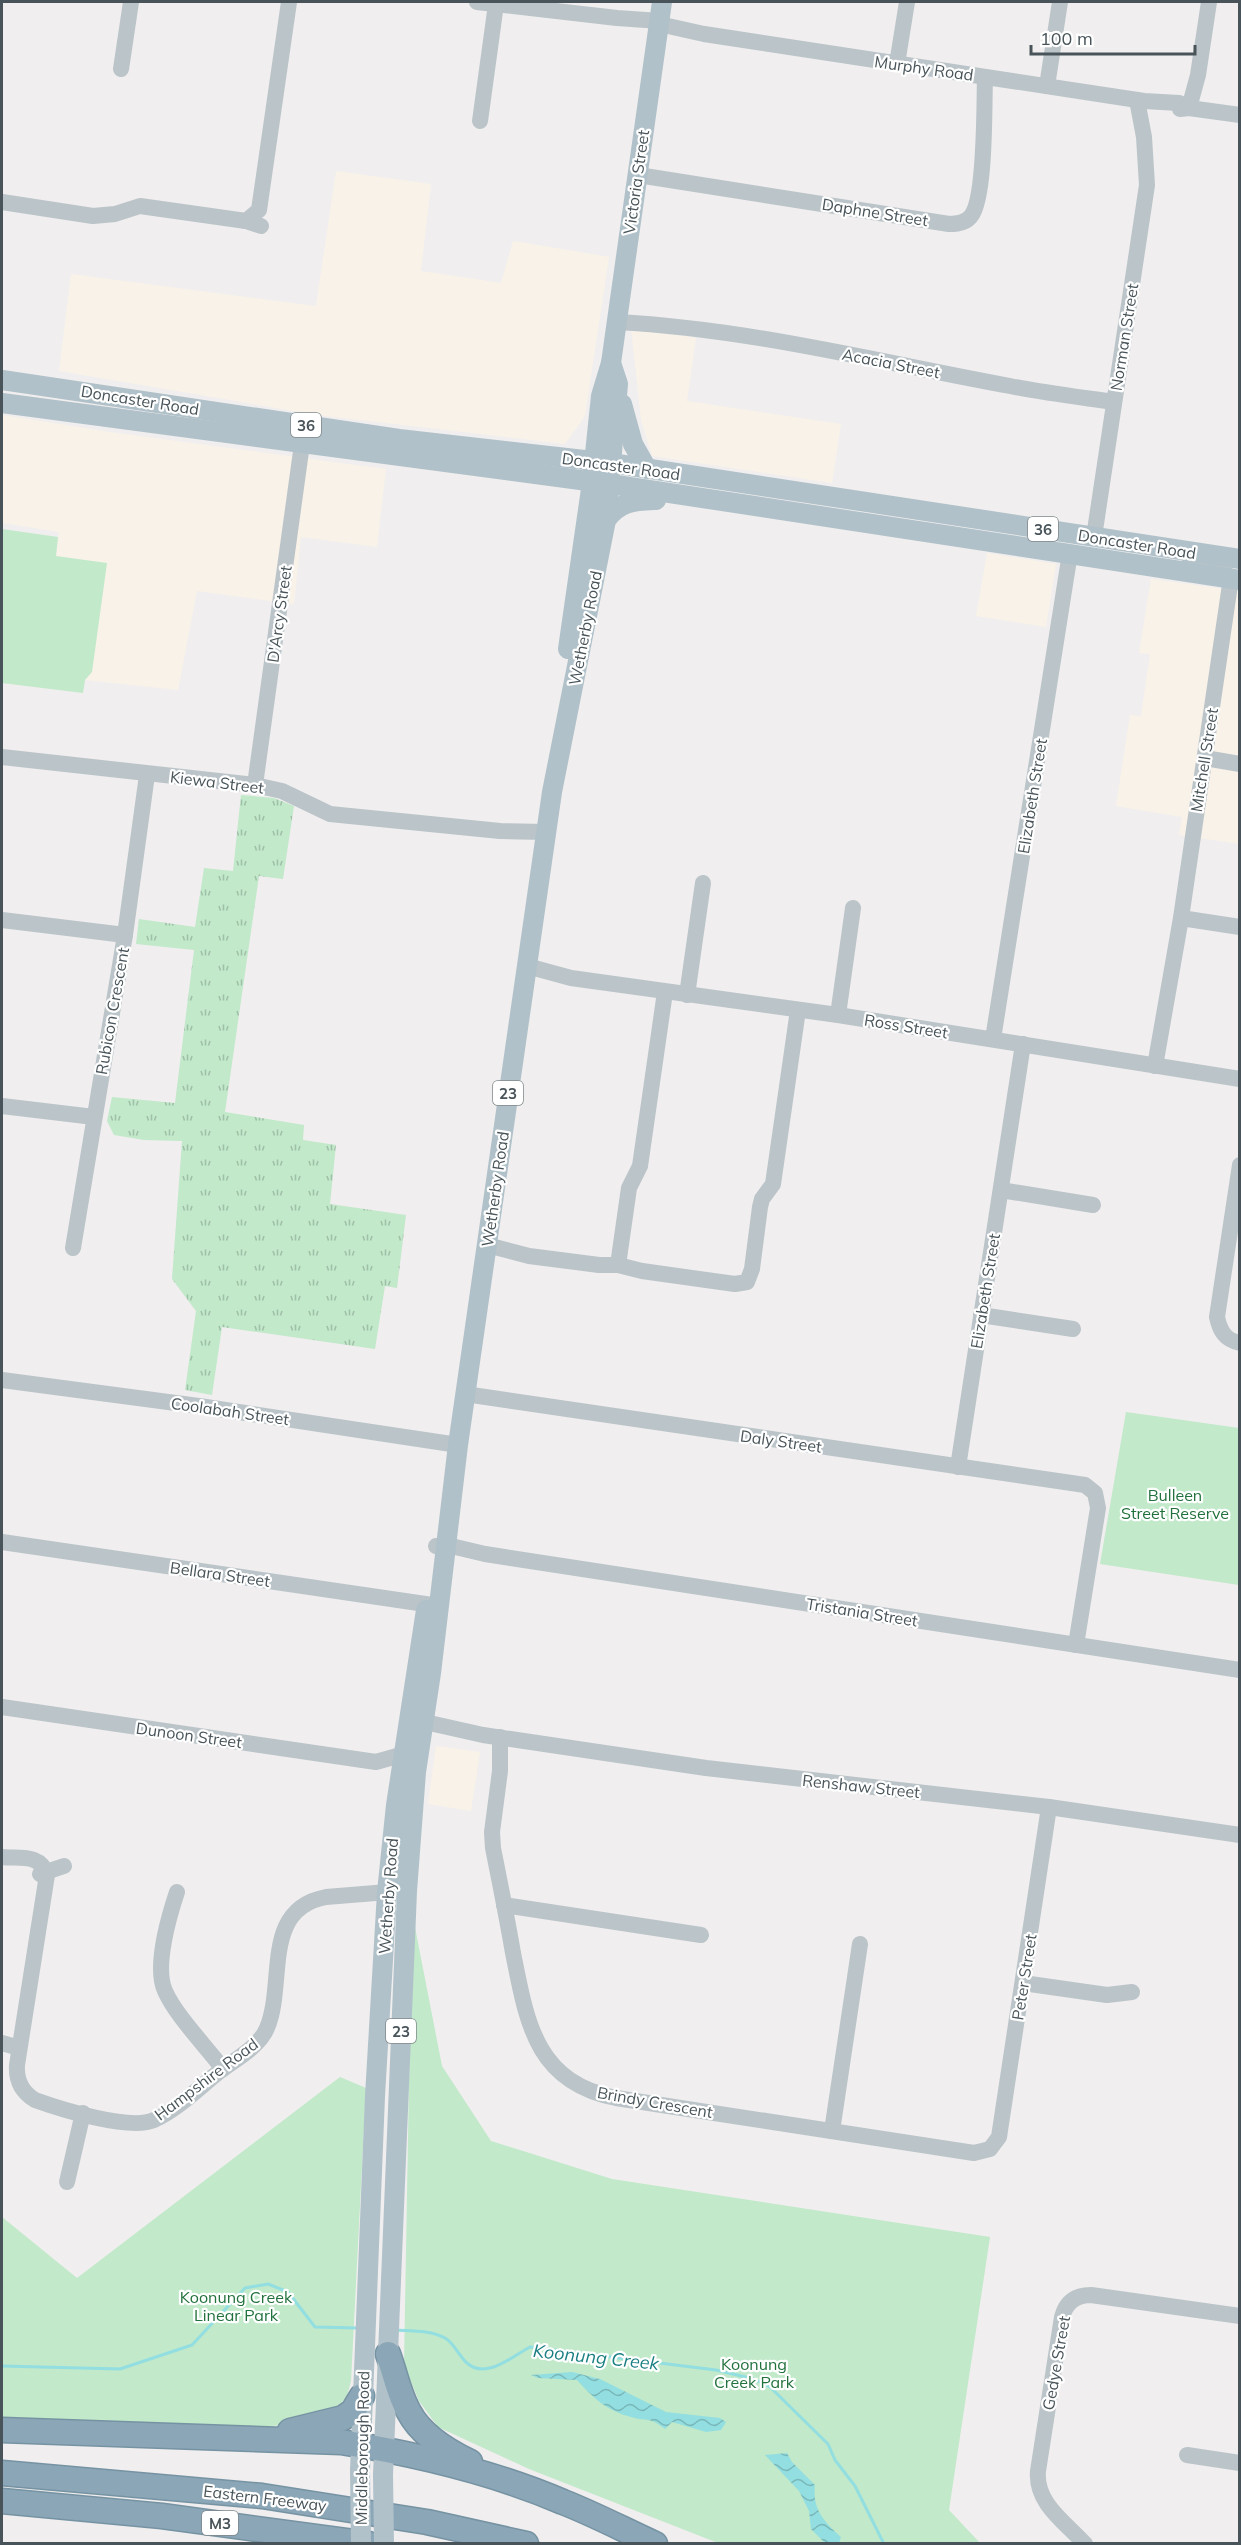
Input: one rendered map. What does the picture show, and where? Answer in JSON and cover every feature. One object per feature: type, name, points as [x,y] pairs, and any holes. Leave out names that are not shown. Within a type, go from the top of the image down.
[{"type":"highway","points":[[388,2354],[408,2411],[416,2422],[443,2446],[501,2479]]},
{"type":"highway","points":[[222,2437],[280,2433],[309,2428],[342,2418],[353,2411],[362,2396]]},
{"type":"highway","points":[[2,2430],[222,2437],[360,2445],[385,2449],[501,2479],[562,2501],[655,2544]]},
{"type":"highway","name":"Eastern Freeway","points":[[2,2473],[262,2496],[427,2522],[526,2544]]},
{"type":"highway","name":"Eastern Freeway","points":[[2,2502],[162,2516],[368,2544]]},
{"type":"main road","name":"Victoria Street","points":[[602,462],[601,396],[611,363],[660,21]]},
{"type":"main road","name":"Victoria Street","points":[[602,462],[618,384],[611,363]]},
{"type":"main road","name":"Doncaster Road","points":[[2,380],[601,483],[1235,579]]},
{"type":"main road","points":[[618,384],[633,444],[647,469]]},
{"type":"main road","points":[[43,408],[46,386]]},
{"type":"main road","name":"Doncaster Road","points":[[2,403],[302,444],[402,448],[602,462],[1239,559]]},
{"type":"main road","name":"Wetherby Road","points":[[552,792],[558,711],[601,483],[602,462]]},
{"type":"main road","points":[[720,480],[729,489],[738,492],[795,502],[795,514]]},
{"type":"main road","name":"Wetherby Road","points":[[364,2353],[397,1891],[416,1772],[433,1605],[552,792],[606,520],[601,483]]},
{"type":"main road","points":[[606,520],[621,504],[634,500],[689,497]]},
{"type":"main road","points":[[872,504],[871,511],[877,517],[934,525],[972,538]]},
{"type":"main road","name":"Wetherby Road","points":[[388,2354],[399,1780],[404,1754],[419,1726]]},
{"type":"main road","name":"Middleborough Road","points":[[361,2544],[360,2445],[364,2353]]},
{"type":"main road","name":"Middleborough Road","points":[[384,2544],[383,2475],[388,2354]]},
{"type":"street","points":[[121,69],[131,2]]},
{"type":"street","points":[[2,202],[93,216],[115,214],[140,206],[253,224],[259,210],[289,2]]},
{"type":"street","name":"Murphy Road","points":[[477,2],[660,21],[704,34],[1047,86],[1160,106],[1239,115]]},
{"type":"street","points":[[897,64],[907,2]]},
{"type":"street","points":[[1047,86],[1060,2]]},
{"type":"street","points":[[1192,108],[1209,2]]},
{"type":"street","points":[[480,121],[496,4]]},
{"type":"street","name":"Daphne Street","points":[[638,175],[949,224],[963,222],[974,212],[984,147],[984,77]]},
{"type":"street","name":"Norman Street","points":[[1094,537],[1147,185],[1140,101]]},
{"type":"street","name":"Acacia Street","points":[[617,317],[772,340],[1012,387],[1114,402]]},
{"type":"street","name":"D'Arcy Street","points":[[255,785],[302,444]]},
{"type":"street","points":[[1114,541],[1146,554],[1210,564],[1222,569],[1235,579]]},
{"type":"street","name":"Elizabeth Street","points":[[993,1039],[1070,553]]},
{"type":"street","name":"Mitchell Street","points":[[1155,1066],[1235,579]]},
{"type":"street","name":"Kiewa Street","points":[[2,757],[147,775],[255,785],[282,791],[330,814],[545,837]]},
{"type":"street","points":[[1205,758],[1239,764]]},
{"type":"street","name":"Rubicon Crescent","points":[[73,1248],[125,935],[147,775]]},
{"type":"street","points":[[687,995],[703,883]]},
{"type":"street","points":[[838,1015],[853,908]]},
{"type":"street","points":[[1180,918],[1239,927]]},
{"type":"street","points":[[2,920],[125,935]]},
{"type":"street","name":"Ross Street","points":[[526,971],[838,1015],[1239,1079]]},
{"type":"street","points":[[618,1265],[629,1188],[640,1166],[665,992]]},
{"type":"street","points":[[486,1250],[599,1265],[618,1265],[642,1271],[735,1284],[747,1282],[752,1269],[762,1199],[773,1184],[798,1010]]},
{"type":"street","name":"Elizabeth Street","points":[[958,1467],[1023,1044]]},
{"type":"street","points":[[2,1106],[94,1117]]},
{"type":"street","points":[[1239,1165],[1217,1317],[1220,1330],[1231,1341],[1239,1343]]},
{"type":"street","points":[[1001,1191],[1093,1205]]},
{"type":"street","points":[[981,1315],[1073,1329]]},
{"type":"street","name":"Coolabah Street","points":[[2,1380],[206,1407],[458,1445]]},
{"type":"street","name":"Daly Street","points":[[465,1394],[1089,1487],[1095,1492],[1098,1508],[1076,1645]]},
{"type":"street","name":"Bellara Street","points":[[2,1542],[433,1605]]},
{"type":"street","name":"Tristania Street","points":[[443,1547],[1239,1670]]},
{"type":"street","name":"Dunoon Street","points":[[2,1707],[376,1762],[391,1771],[399,1780]]},
{"type":"street","name":"Renshaw Street","points":[[419,1726],[716,1769],[1049,1807],[1239,1835]]},
{"type":"street","name":"Brindy Crescent","points":[[498,1737],[500,1771],[492,1839],[527,2018],[542,2052],[569,2080],[587,2090],[607,2096],[974,2152],[985,2152],[993,2146]]},
{"type":"street","name":"Dunoon Street","points":[[376,1762],[404,1754]]},
{"type":"street","name":"Peter Street","points":[[993,2146],[1000,2131],[1049,1807]]},
{"type":"street","points":[[3,1857],[33,1866],[43,1873],[64,1866]]},
{"type":"street","name":"Hampshire Road","points":[[43,1873],[17,2076],[27,2094],[41,2102],[123,2123],[151,2122],[164,2115],[256,2043],[266,2030],[271,2013],[283,1933],[292,1916],[315,1899],[397,1891]]},
{"type":"street","points":[[177,1892],[163,1956],[162,1983],[170,2001],[223,2069]]},
{"type":"street","points":[[504,1905],[701,1935]]},
{"type":"street","points":[[832,2131],[860,1944]]},
{"type":"street","points":[[1023,1983],[1107,1995],[1132,1992]]},
{"type":"street","points":[[2,2043],[19,2048]]},
{"type":"street","points":[[67,2182],[83,2113]]},
{"type":"street","name":"Gedye Street","points":[[1085,2544],[1044,2501],[1038,2486],[1038,2471],[1060,2329],[1066,2306],[1082,2296],[1097,2295],[1239,2316]]},
{"type":"street","points":[[1187,2455],[1239,2463]]},
{"type":"shaded area","points":[[336,171],[431,184],[421,271],[501,283],[513,241],[609,257],[585,416],[565,444],[317,415],[59,371],[71,274],[316,306]]},
{"type":"shaded area","points":[[631,328],[696,338],[687,401],[841,424],[832,483],[652,456],[641,420]]},
{"type":"shaded area","points":[[2,415],[386,469],[377,547],[301,537],[294,604],[197,591],[178,690],[85,680],[56,556],[59,532],[2,523]]},
{"type":"shaded area","points":[[987,553],[1056,564],[1046,627],[976,616]]},
{"type":"shaded area","points":[[1151,579],[1239,591],[1239,844],[1179,835],[1182,817],[1116,806],[1130,715],[1141,716],[1150,654],[1139,653]]},
{"type":"shaded area","points":[[436,1746],[480,1752],[471,1811],[428,1804]]},
{"type":"green space","points":[[2,529],[58,537],[56,556],[107,563],[92,672],[85,680],[83,693],[2,683]]},
{"type":"green space","points":[[241,795],[274,798],[294,806],[283,879],[259,876],[225,1112],[304,1125],[303,1140],[336,1145],[330,1204],[406,1215],[397,1288],[385,1286],[375,1349],[222,1327],[212,1395],[185,1390],[196,1311],[172,1279],[182,1141],[144,1140],[114,1135],[107,1121],[112,1097],[175,1103],[194,950],[136,944],[139,919],[195,927],[204,868],[233,871]]},
{"type":"green space","name":"Bulleen Street Reserve","points":[[1126,1412],[1239,1428],[1239,1585],[1100,1564]]},
{"type":"green space","name":"Koonung Creek Park","points":[[412,1912],[442,2066],[491,2141],[612,2179],[990,2237],[949,2510],[980,2543],[718,2543],[529,2469],[438,2427],[419,2401],[404,2365]]},
{"type":"green space","name":"Koonung Creek Linear Park","points":[[340,2077],[366,2088],[351,2381],[347,2396],[338,2407],[286,2425],[256,2427],[2,2420],[2,2217],[77,2278]]},
{"type":"water","points":[[572,2372],[600,2379],[666,2412],[720,2418],[726,2422],[721,2430],[706,2432],[672,2422],[665,2429],[651,2421],[622,2414],[607,2407],[594,2398],[577,2380],[538,2378],[531,2375]]},
{"type":"water","points":[[787,2453],[792,2462],[815,2485],[817,2508],[829,2526],[841,2537],[839,2543],[825,2543],[811,2529],[809,2511],[799,2491],[765,2455]]},
{"type":"waterway","name":"Koonung Creek","points":[[2,2366],[120,2369],[192,2345],[245,2288],[268,2284],[288,2292],[315,2327],[358,2328]]},
{"type":"waterway","name":"Koonung Creek","points":[[395,2330],[420,2331],[439,2335],[451,2343],[461,2357],[474,2368],[491,2368],[530,2347],[716,2370],[754,2379],[770,2387],[828,2444],[835,2460],[855,2486],[884,2544]]}]
